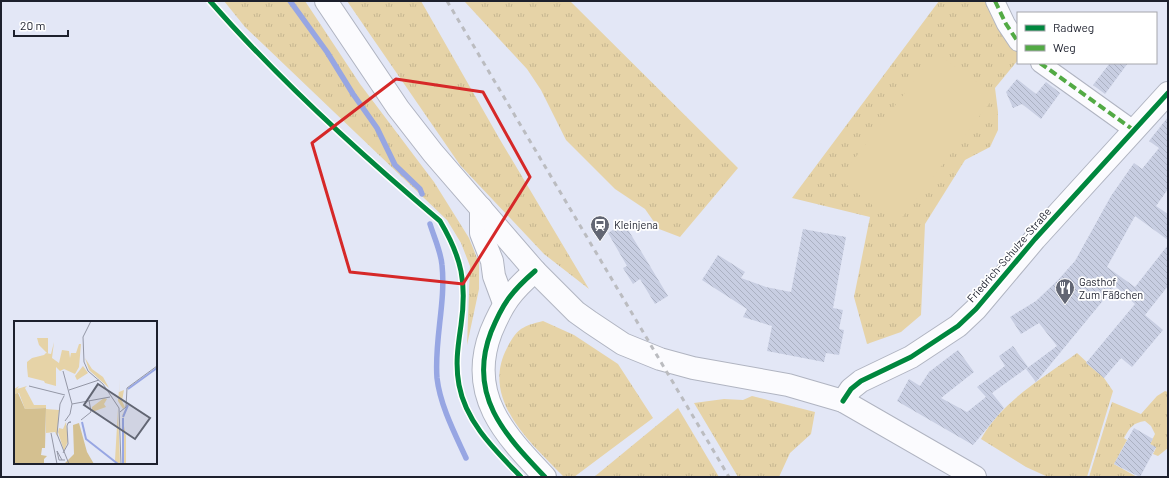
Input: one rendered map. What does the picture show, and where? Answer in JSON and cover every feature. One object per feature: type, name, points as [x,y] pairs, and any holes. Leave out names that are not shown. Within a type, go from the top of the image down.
[{"type":"main road","points":[[326,1],[421,138],[535,271],[559,295],[590,322],[623,344],[641,352],[692,368],[788,385],[843,402],[975,477]]},
{"type":"main road","name":"Friedrich-Schulze-Straße","points":[[843,402],[851,389],[862,381],[911,357],[958,326],[976,309],[1035,239],[1168,93]]},
{"type":"main road","points":[[481,208],[481,233],[492,261],[494,276],[504,303]]},
{"type":"main road","points":[[535,271],[513,291],[504,303],[485,350],[482,369],[489,403],[505,433],[545,477]]},
{"type":"street","points":[[995,1],[1006,24],[1017,40]]},
{"type":"street","points":[[1041,64],[1135,131]]},
{"type":"highlighted area","points":[[396,79],[483,92],[530,177],[463,284],[350,272],[312,143]]},
{"type":"green space","points":[[224,1],[305,1],[360,84],[434,182],[469,238],[479,263],[479,289],[467,345],[470,266],[461,243],[447,220],[245,27]]},
{"type":"green space","points":[[347,1],[421,1],[499,138],[589,289],[544,254],[460,165]]},
{"type":"green space","points":[[570,1],[738,168],[680,237],[659,229],[645,209],[615,189],[566,140],[541,90],[527,69],[465,2]]},
{"type":"green space","points":[[939,1],[988,1],[1004,34],[1017,51],[1017,61],[995,88],[998,112],[998,130],[990,147],[965,160],[925,224],[921,315],[901,332],[867,344],[854,297],[870,217],[792,198]]},
{"type":"green space","points":[[936,52],[995,96],[897,224],[839,179]]},
{"type":"green space","points":[[543,321],[574,335],[618,364],[653,418],[574,477],[564,477],[524,435],[504,403],[500,385],[500,367],[507,348],[514,336],[521,329]]},
{"type":"green space","points":[[1077,353],[1104,378],[1113,391],[1087,477],[1048,477],[1026,467],[981,439],[1000,413],[1024,391]]},
{"type":"green space","points":[[1165,391],[1168,392],[1168,448],[1158,456],[1153,454],[1156,448],[1150,444],[1155,434],[1151,426],[1145,421],[1138,423],[1132,426],[1126,434],[1124,438],[1127,440],[1114,464],[1137,477],[1089,477],[1112,402],[1141,414],[1157,396]]},
{"type":"green space","points":[[752,396],[815,412],[811,434],[790,453],[779,477],[738,477],[694,403],[724,399],[743,400]]},
{"type":"green space","points":[[678,408],[719,477],[594,477]]},
{"type":"building","points":[[1109,64],[1127,64],[1105,94],[1093,85]]},
{"type":"building","points":[[1017,79],[1036,94],[1046,82],[1060,93],[1041,119],[1022,104],[1013,108],[1006,92]]},
{"type":"building","points":[[1168,117],[1168,189],[1156,206],[1168,214],[1168,240],[1135,216],[1107,267],[1135,287],[1168,245],[1168,286],[1145,315],[1163,330],[1132,367],[1121,358],[1104,378],[1086,363],[1135,304],[1115,286],[1036,382],[1026,369],[1057,346],[1039,323],[1021,334],[1010,317],[1036,301],[1075,261],[1111,196],[1134,163],[1142,169],[1159,148],[1149,141]]},
{"type":"building","points":[[624,223],[668,296],[655,304],[640,279],[633,284],[623,268],[627,266],[608,233]]},
{"type":"building","points":[[803,229],[846,237],[833,308],[843,310],[839,329],[844,330],[839,355],[826,353],[824,362],[767,351],[772,326],[743,317],[747,309],[702,280],[718,255],[745,272],[741,278],[766,287],[791,292]]},
{"type":"building","points":[[1013,346],[1028,367],[992,393],[1004,408],[973,445],[897,401],[909,379],[920,386],[929,372],[958,350],[974,372],[941,398],[967,412],[986,397],[977,387],[1005,366],[999,356]]},
{"type":"building","points":[[1134,428],[1153,439],[1150,444],[1156,447],[1140,477],[1114,464]]},
{"type":"waterway","points":[[290,1],[327,52],[353,94],[377,128],[395,165],[420,189],[422,194]]},
{"type":"waterway","points":[[430,224],[440,255],[443,279],[437,350],[437,378],[441,399],[466,458]]},
{"type":"railway","points":[[447,1],[729,477]]},
{"type":"marked path","points":[[995,1],[1006,24],[1017,40]]},
{"type":"marked path","points":[[1041,64],[1135,131]]},
{"type":"cycle path","points":[[210,1],[264,60],[321,116],[440,221],[458,259],[463,283],[463,310],[457,362],[459,385],[463,399],[468,412],[483,436],[521,477]]},
{"type":"cycle path","points":[[843,401],[851,389],[861,381],[911,357],[958,326],[976,309],[1035,239],[1168,93]]},
{"type":"cycle path","points":[[535,271],[508,298],[500,313],[491,332],[485,355],[484,375],[487,394],[494,412],[504,429],[516,445],[545,477]]},
{"type":"place","name":"Kleinjena","points":[[600,242]]},
{"type":"place","name":"Gasthof Zum Fäßchen","points":[[1065,305]]}]
